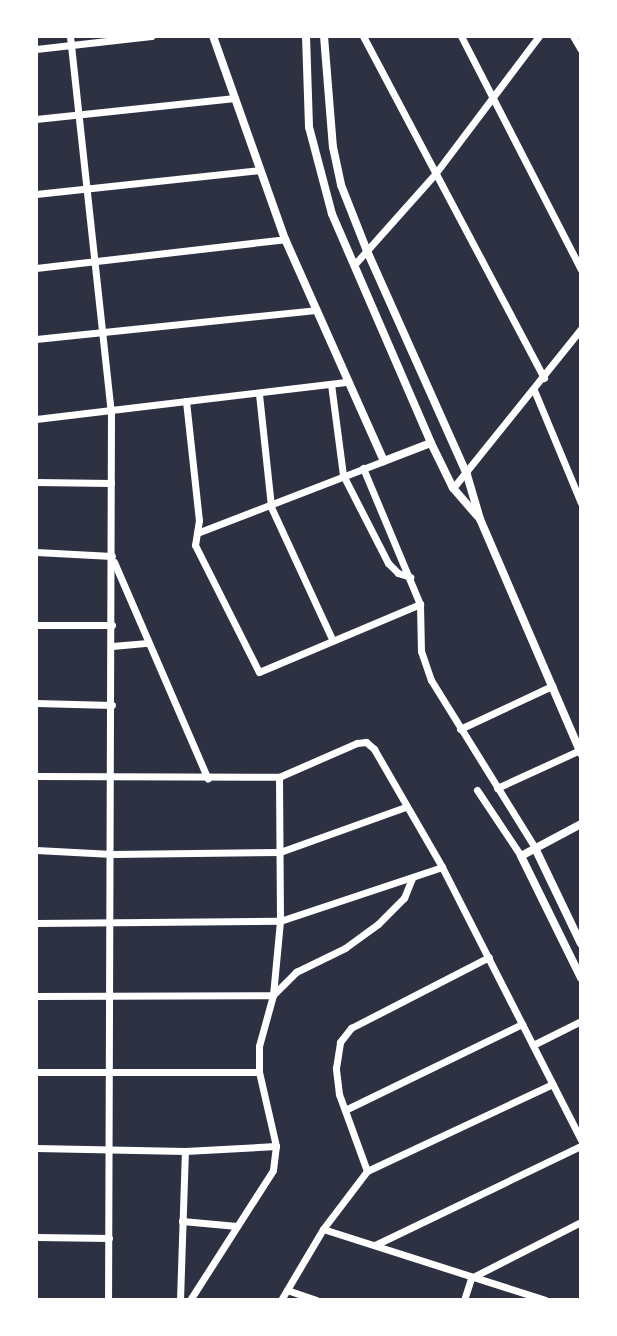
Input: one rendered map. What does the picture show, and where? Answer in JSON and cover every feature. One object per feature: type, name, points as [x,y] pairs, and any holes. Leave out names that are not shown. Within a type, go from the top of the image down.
[{"type":"street","points":[[70,36],[111,411],[112,854],[108,1300]]},
{"type":"street","points":[[36,49],[151,36]]},
{"type":"street","points":[[213,36],[285,239],[346,382],[384,461]]},
{"type":"street","points":[[306,36],[309,127],[332,214],[431,443],[453,488],[480,519]]},
{"type":"street","points":[[324,36],[333,147],[341,185],[367,251],[467,475],[480,519],[580,752],[497,788]]},
{"type":"street","points":[[363,36],[544,378]]},
{"type":"street","points":[[461,36],[581,269]]},
{"type":"street","points":[[354,265],[435,174],[539,36]]},
{"type":"street","points":[[573,36],[581,50]]},
{"type":"street","points":[[36,119],[235,98]]},
{"type":"street","points":[[36,194],[259,170]]},
{"type":"street","points":[[36,268],[285,239]]},
{"type":"street","points":[[36,339],[316,310]]},
{"type":"street","points":[[453,488],[467,475],[581,329]]},
{"type":"street","points":[[36,419],[346,382]]},
{"type":"street","points":[[331,384],[343,475],[388,563],[398,573],[410,577]]},
{"type":"street","points":[[534,390],[581,503]]},
{"type":"street","points":[[259,394],[271,507],[332,639]]},
{"type":"street","points":[[186,401],[199,520],[195,545],[259,672],[420,604]]},
{"type":"street","points":[[197,533],[431,443]]},
{"type":"street","points":[[363,468],[420,604],[421,651],[431,680],[535,848],[581,944]]},
{"type":"street","points":[[36,482],[111,483]]},
{"type":"street","points":[[36,552],[112,556]]},
{"type":"street","points":[[112,556],[208,779]]},
{"type":"street","points":[[36,625],[112,625]]},
{"type":"street","points":[[112,646],[148,643]]},
{"type":"street","points":[[460,729],[552,686]]},
{"type":"street","points":[[36,703],[112,705]]},
{"type":"street","points":[[36,776],[112,779],[279,777],[357,743],[366,742],[374,749],[442,867],[581,1143],[375,1245]]},
{"type":"street","points":[[190,1300],[273,1170],[276,1146],[259,1072],[259,1046],[273,995],[280,921],[279,777]]},
{"type":"street","points":[[477,790],[521,856],[581,978]]},
{"type":"street","points":[[36,850],[112,854],[280,852],[406,807]]},
{"type":"street","points":[[521,856],[581,824]]},
{"type":"street","points":[[36,923],[280,921],[442,867]]},
{"type":"street","points":[[36,996],[273,995],[296,972],[345,948],[378,924],[404,898],[412,878]]},
{"type":"street","points":[[367,1171],[345,1110],[336,1068],[340,1042],[351,1028],[489,957]]},
{"type":"street","points":[[533,1045],[581,1021]]},
{"type":"street","points":[[345,1110],[522,1024]]},
{"type":"street","points":[[36,1072],[110,1075],[259,1072]]},
{"type":"street","points":[[281,1300],[323,1229],[367,1171],[553,1084]]},
{"type":"street","points":[[36,1148],[185,1151],[276,1146]]},
{"type":"street","points":[[180,1300],[185,1151]]},
{"type":"street","points":[[182,1221],[237,1226]]},
{"type":"street","points":[[464,1300],[471,1278],[581,1222]]},
{"type":"street","points":[[323,1229],[545,1300]]},
{"type":"street","points":[[36,1237],[109,1238]]},
{"type":"street","points":[[287,1290],[316,1300]]}]
